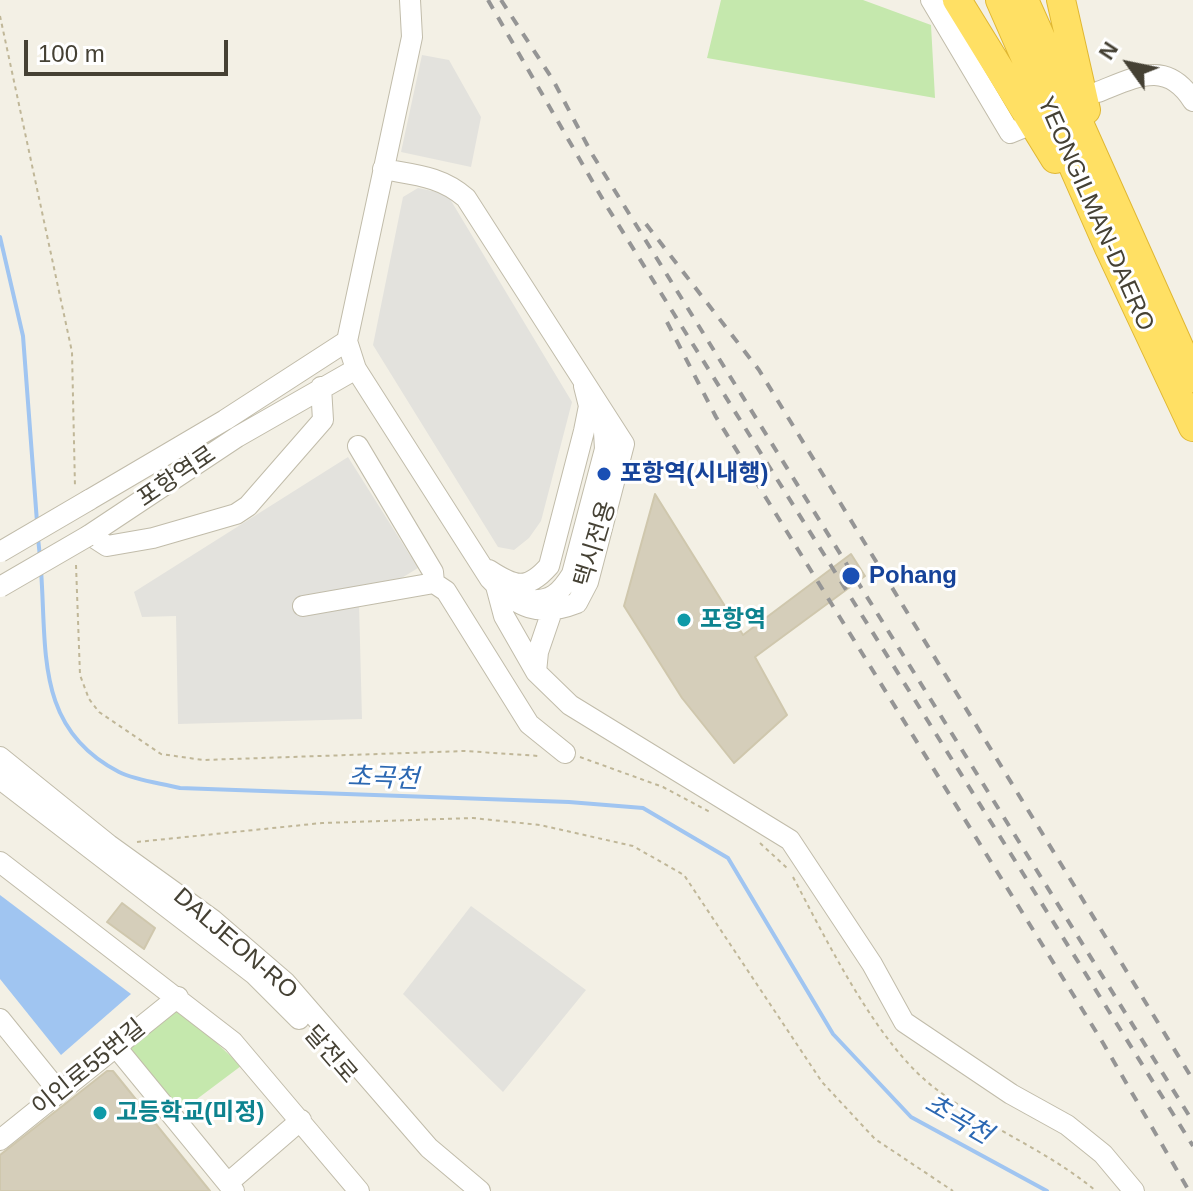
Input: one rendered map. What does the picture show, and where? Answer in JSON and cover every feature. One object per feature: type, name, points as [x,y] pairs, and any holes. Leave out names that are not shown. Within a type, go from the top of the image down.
[{"type":"highway","points":[[957,0],[1109,248]]},
{"type":"highway","name":"YEONGILMAN-DAERO","points":[[1000,0],[1109,248],[1193,427]]},
{"type":"highway","name":"YEONGILMAN-DAERO","points":[[1024,0],[1193,378]]},
{"type":"highway","points":[[1061,0],[1102,177]]},
{"type":"street","points":[[410,0],[412,37],[347,341],[356,369],[499,589],[504,616],[536,672],[570,705],[790,840],[872,964],[904,1022],[1011,1094],[1067,1125],[1103,1154],[1134,1191]]},
{"type":"street","points":[[931,0],[1010,133],[1027,126]]},
{"type":"street","points":[[1098,92],[1157,73],[1182,82],[1193,101]]},
{"type":"street","name":"택시전용","points":[[383,169],[435,178],[449,183],[466,198],[624,444],[588,582],[577,603],[552,611],[528,610],[499,589]]},
{"type":"street","name":"포항역로","points":[[0,552],[225,420],[347,341]]},
{"type":"street","name":"포항역로","points":[[0,587],[89,535],[237,437],[356,369]]},
{"type":"street","points":[[479,562],[507,581],[523,584],[536,581],[549,566],[587,418],[589,406],[582,379]]},
{"type":"street","points":[[89,535],[107,546],[153,538],[236,514],[248,506],[323,420],[321,387]]},
{"type":"street","points":[[499,589],[522,599],[544,601],[561,592],[572,574],[605,449],[602,409]]},
{"type":"street","points":[[358,446],[433,572],[434,583]]},
{"type":"street","points":[[303,606],[434,583],[446,591],[529,724],[565,753]]},
{"type":"street","points":[[536,672],[538,652],[552,611]]},
{"type":"street","name":"DALJEON-RO","points":[[0,757],[109,845],[213,920],[285,982],[429,1148],[480,1191]]},
{"type":"street","name":"달전로","points":[[0,779],[254,974],[286,1004],[416,1153],[464,1191]]},
{"type":"street","points":[[0,862],[233,1042],[359,1191]]},
{"type":"street","name":"이인로55번길","points":[[0,1140],[178,997]]},
{"type":"street","points":[[0,1019],[59,1092]]},
{"type":"street","points":[[116,1047],[231,1187],[301,1120]]},
{"type":"path","points":[[565,753],[600,762],[663,787],[715,815]]},
{"type":"path","points":[[109,845],[322,823],[473,818],[540,825],[633,846],[684,875],[822,1082],[853,1116],[875,1139],[953,1191]]},
{"type":"path","points":[[751,836],[789,871],[881,1028],[910,1064],[935,1089],[1096,1191]]},
{"type":"green space","points":[[721,0],[863,0],[931,25],[935,98],[707,58]]},
{"type":"green space","points":[[170,1008],[181,1009],[241,1066],[177,1114],[127,1052],[127,1042]]},
{"type":"shaded area","points":[[422,55],[449,60],[481,117],[471,167],[401,152]]},
{"type":"shaded area","points":[[418,188],[447,194],[572,402],[541,521],[529,538],[514,550],[498,547],[373,345],[403,197]]},
{"type":"shaded area","points":[[348,457],[418,568],[359,604],[362,719],[178,724],[176,616],[142,617],[134,592]]},
{"type":"shaded area","points":[[471,906],[586,990],[503,1092],[403,994]]},
{"type":"water","points":[[0,895],[131,994],[61,1055],[0,979]]},
{"type":"building","name":"포항역","points":[[655,494],[743,635],[851,554],[865,576],[755,657],[787,715],[734,763],[682,698],[624,606]]},
{"type":"building","points":[[122,903],[155,928],[144,949],[107,922]]},
{"type":"building","name":"고등학교(미정)","points":[[107,1071],[113,1071],[210,1191],[0,1191],[0,1155]]},
{"type":"waterway","name":"초곡천","points":[[0,237],[23,336],[37,522]]},
{"type":"waterway","name":"초곡천","points":[[38,538],[40,557]]},
{"type":"waterway","name":"초곡천","points":[[41,570],[46,658],[59,711],[72,734],[92,754],[119,772],[180,788],[569,802],[643,808],[728,858],[833,1034],[911,1117],[1047,1191]]},
{"type":"railway","points":[[488,0],[606,205],[1193,1146]]},
{"type":"railway","points":[[501,0],[553,80],[592,154],[1193,1122]]},
{"type":"railway","points":[[646,224],[759,370],[1193,1080]]},
{"type":"railway","points":[[667,322],[716,417],[1103,1043],[1189,1191]]},
{"type":"place","name":"포항역(시내행)","points":[[604,474]]},
{"type":"place","name":"Pohang","points":[[851,576]]},
{"type":"place","name":"포항역","points":[[684,620]]},
{"type":"place","name":"고등학교(미정)","points":[[100,1113]]}]
